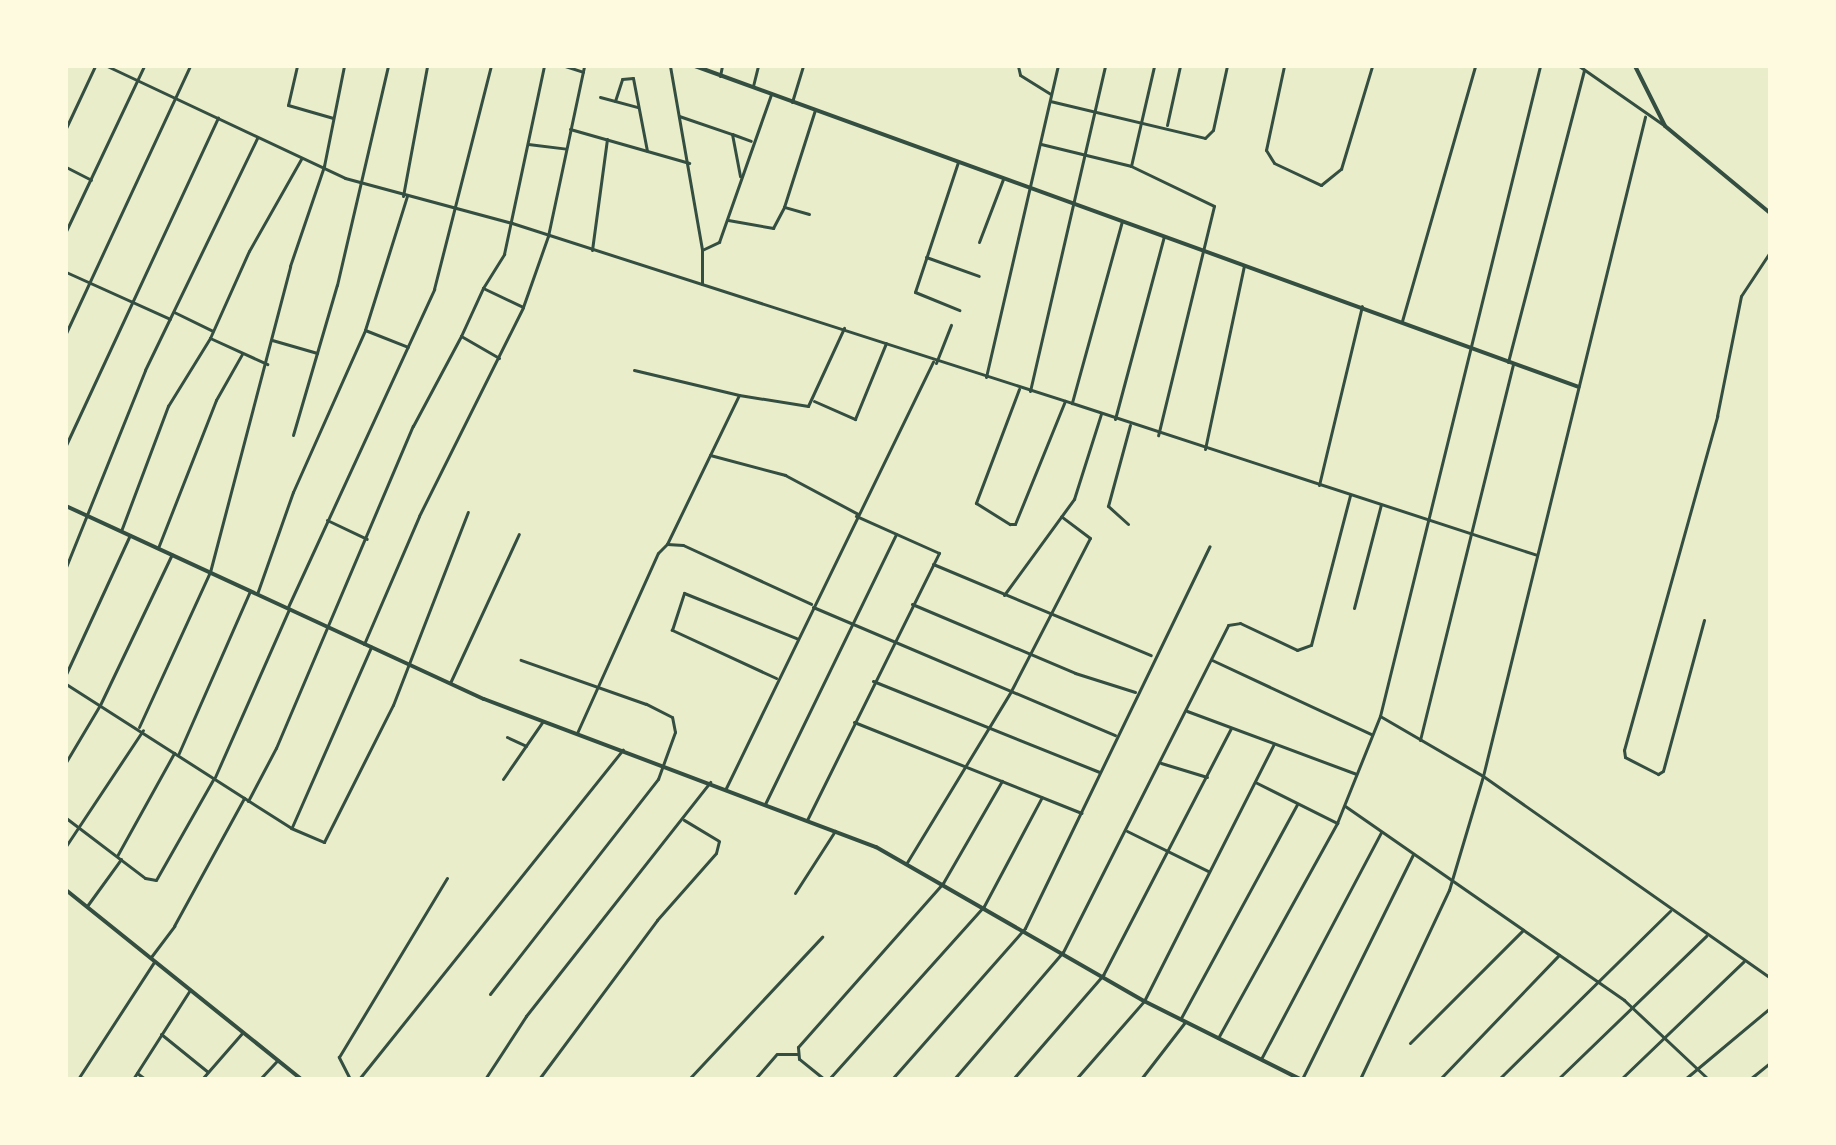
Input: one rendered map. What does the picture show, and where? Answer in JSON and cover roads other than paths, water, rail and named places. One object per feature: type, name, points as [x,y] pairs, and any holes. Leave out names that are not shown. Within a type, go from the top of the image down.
[{"type":"street","points":[[66,128],[95,66]]},
{"type":"street","points":[[107,66],[301,159],[361,181],[405,196],[512,223],[844,328],[935,362],[1072,403],[1158,435],[1381,504],[1469,536],[1537,555]]},
{"type":"street","points":[[66,231],[93,180],[144,66]]},
{"type":"street","points":[[66,333],[178,99],[190,66]]},
{"type":"street","points":[[297,66],[288,105],[333,118]]},
{"type":"street","points":[[66,846],[141,729],[210,572],[272,340],[324,166],[344,66]]},
{"type":"street","points":[[293,435],[317,353],[388,66]]},
{"type":"street","points":[[257,594],[293,492],[365,330],[405,196],[427,66]]},
{"type":"street","points":[[66,818],[149,880],[160,877],[214,779],[326,520],[434,289],[491,66]]},
{"type":"street","points":[[78,1079],[174,926],[246,800],[329,628],[413,426],[483,288],[501,264],[544,66]]},
{"type":"street","points":[[565,66],[583,72]]},
{"type":"street","points":[[364,644],[419,516],[523,307],[548,236],[584,66]]},
{"type":"street","points":[[670,66],[702,250],[702,284]]},
{"type":"street","points":[[695,66],[1579,387]]},
{"type":"street","points":[[720,76],[722,66]]},
{"type":"street","points":[[753,88],[758,66]]},
{"type":"street","points":[[792,102],[803,66]]},
{"type":"street","points":[[1018,66],[1020,75],[1051,94]]},
{"type":"street","points":[[986,377],[1032,190],[1058,66]]},
{"type":"street","points":[[1030,391],[1105,66]]},
{"type":"street","points":[[1131,166],[1154,66]]},
{"type":"street","points":[[1167,126],[1180,66]]},
{"type":"street","points":[[1050,101],[1167,126],[1205,138],[1211,135],[1227,66]]},
{"type":"street","points":[[1284,66],[1266,150],[1274,163],[1321,185],[1341,169],[1372,66]]},
{"type":"street","points":[[1402,321],[1475,66]]},
{"type":"street","points":[[1218,1038],[1337,823],[1380,716],[1468,345],[1540,66]]},
{"type":"street","points":[[1579,66],[1645,117],[1665,126],[1770,213]]},
{"type":"street","points":[[1635,66],[1665,126]]},
{"type":"street","points":[[1420,740],[1584,70]]},
{"type":"street","points":[[615,101],[622,79],[629,76],[647,151]]},
{"type":"street","points":[[702,250],[719,242],[771,94]]},
{"type":"street","points":[[600,97],[638,107]]},
{"type":"street","points":[[728,220],[773,228],[784,207],[815,110]]},
{"type":"street","points":[[679,116],[753,142]]},
{"type":"street","points":[[1360,1079],[1451,882],[1483,776],[1645,117]]},
{"type":"street","points":[[66,445],[130,301],[218,118]]},
{"type":"street","points":[[570,129],[689,163]]},
{"type":"street","points":[[732,134],[740,176]]},
{"type":"street","points":[[66,567],[89,517],[120,427],[257,138]]},
{"type":"street","points":[[592,250],[607,139]]},
{"type":"street","points":[[528,144],[566,149]]},
{"type":"street","points":[[1041,144],[1131,166],[1214,206],[1158,435]]},
{"type":"street","points":[[121,532],[168,406],[210,338],[249,251],[301,159]]},
{"type":"street","points":[[958,162],[915,292],[959,310]]},
{"type":"street","points":[[66,167],[93,180]]},
{"type":"street","points":[[979,242],[1003,179]]},
{"type":"street","points":[[784,207],[809,214]]},
{"type":"street","points":[[1072,403],[1122,221]]},
{"type":"street","points":[[1115,419],[1164,236]]},
{"type":"street","points":[[1704,620],[1663,771],[1658,774],[1625,757],[1624,750],[1717,416],[1741,296],[1770,252]]},
{"type":"street","points":[[926,257],[979,276]]},
{"type":"street","points":[[1205,449],[1244,265]]},
{"type":"street","points":[[66,272],[170,319]]},
{"type":"street","points":[[483,288],[523,307]]},
{"type":"street","points":[[1319,485],[1362,306]]},
{"type":"street","points":[[174,312],[213,332]]},
{"type":"street","points":[[726,788],[776,678],[857,515],[901,436],[951,325]]},
{"type":"street","points":[[634,370],[803,408],[813,401],[844,328]]},
{"type":"street","points":[[365,330],[408,347]]},
{"type":"street","points":[[461,336],[499,359]]},
{"type":"street","points":[[210,338],[267,364]]},
{"type":"street","points":[[272,340],[317,353]]},
{"type":"street","points":[[813,401],[855,419],[886,343]]},
{"type":"street","points":[[158,548],[216,400],[242,354]]},
{"type":"street","points":[[1020,388],[976,503],[1010,524],[1015,524],[1065,401]]},
{"type":"street","points":[[577,733],[739,395]]},
{"type":"street","points":[[1004,595],[1074,499],[1101,414]]},
{"type":"street","points":[[1128,524],[1108,506],[1130,425]]},
{"type":"street","points":[[708,455],[785,475],[857,515],[936,548],[933,564],[893,639],[807,820]]},
{"type":"street","points":[[954,1079],[1063,952],[1127,831],[1225,630],[1235,622],[1297,650],[1311,645],[1350,495]]},
{"type":"street","points":[[1354,608],[1381,504]]},
{"type":"street","points":[[66,506],[449,684],[835,831],[906,864],[1025,928],[1144,1001],[1301,1079],[1413,854]]},
{"type":"street","points":[[66,684],[141,729],[291,828],[324,842],[409,665],[468,512]]},
{"type":"street","points":[[906,864],[1011,691],[1090,538],[1061,516]]},
{"type":"street","points":[[326,520],[367,539]]},
{"type":"street","points":[[765,804],[897,532]]},
{"type":"street","points":[[449,684],[519,534]]},
{"type":"street","points":[[66,674],[130,535]]},
{"type":"street","points":[[667,544],[683,545],[812,606],[1115,735]]},
{"type":"street","points":[[892,1079],[1025,928],[1135,692],[1210,546]]},
{"type":"street","points":[[66,762],[100,705],[172,554]]},
{"type":"street","points":[[933,564],[1153,656]]},
{"type":"street","points":[[87,906],[119,858],[176,754],[250,591]]},
{"type":"street","points":[[776,678],[672,630],[684,593],[796,638]]},
{"type":"street","points":[[912,604],[1030,654],[1135,692]]},
{"type":"street","points":[[291,828],[371,647]]},
{"type":"street","points":[[490,994],[666,766],[675,732],[672,717],[646,704],[596,690],[521,660]]},
{"type":"street","points":[[1212,660],[1373,734]]},
{"type":"street","points":[[873,681],[988,730],[1099,772]]},
{"type":"street","points":[[1187,711],[1357,775]]},
{"type":"street","points":[[1380,716],[1483,776],[1706,936],[1770,978]]},
{"type":"street","points":[[503,779],[543,721]]},
{"type":"street","points":[[854,722],[1081,813]]},
{"type":"street","points":[[1013,1079],[1103,975],[1231,728]]},
{"type":"street","points":[[507,737],[526,746]]},
{"type":"street","points":[[1076,1079],[1144,1001],[1274,744]]},
{"type":"street","points":[[359,1079],[623,750]]},
{"type":"street","points":[[1161,763],[1207,777]]},
{"type":"street","points":[[797,1054],[800,1043],[943,883],[1002,781]]},
{"type":"street","points":[[485,1079],[526,1016],[710,782]]},
{"type":"street","points":[[1255,782],[1337,823]]},
{"type":"street","points":[[755,1079],[777,1054],[797,1054],[827,1079],[984,906],[1042,797]]},
{"type":"street","points":[[1141,1079],[1183,1021],[1297,804]]},
{"type":"street","points":[[1345,806],[1451,882],[1561,954],[1632,1007],[1708,1079]]},
{"type":"street","points":[[539,1079],[657,920],[716,853],[719,841],[683,820]]},
{"type":"street","points":[[795,893],[835,831]]},
{"type":"street","points":[[1127,831],[1208,871]]},
{"type":"street","points":[[1261,1059],[1381,832]]},
{"type":"street","points":[[350,1079],[339,1057],[447,878]]},
{"type":"street","points":[[66,890],[301,1079]]},
{"type":"street","points":[[1499,1079],[1671,911]]},
{"type":"street","points":[[1410,1043],[1525,929]]},
{"type":"street","points":[[1558,1079],[1706,936]]},
{"type":"street","points":[[689,1079],[822,937]]},
{"type":"street","points":[[1440,1079],[1561,954]]},
{"type":"street","points":[[1621,1079],[1744,961]]},
{"type":"street","points":[[133,1079],[190,990]]},
{"type":"street","points":[[1685,1079],[1770,1008]]},
{"type":"street","points":[[202,1079],[243,1032]]},
{"type":"street","points":[[161,1034],[208,1072]]},
{"type":"street","points":[[260,1079],[278,1060]]},
{"type":"street","points":[[1750,1079],[1770,1063]]},
{"type":"street","points":[[137,1073],[145,1079]]}]
